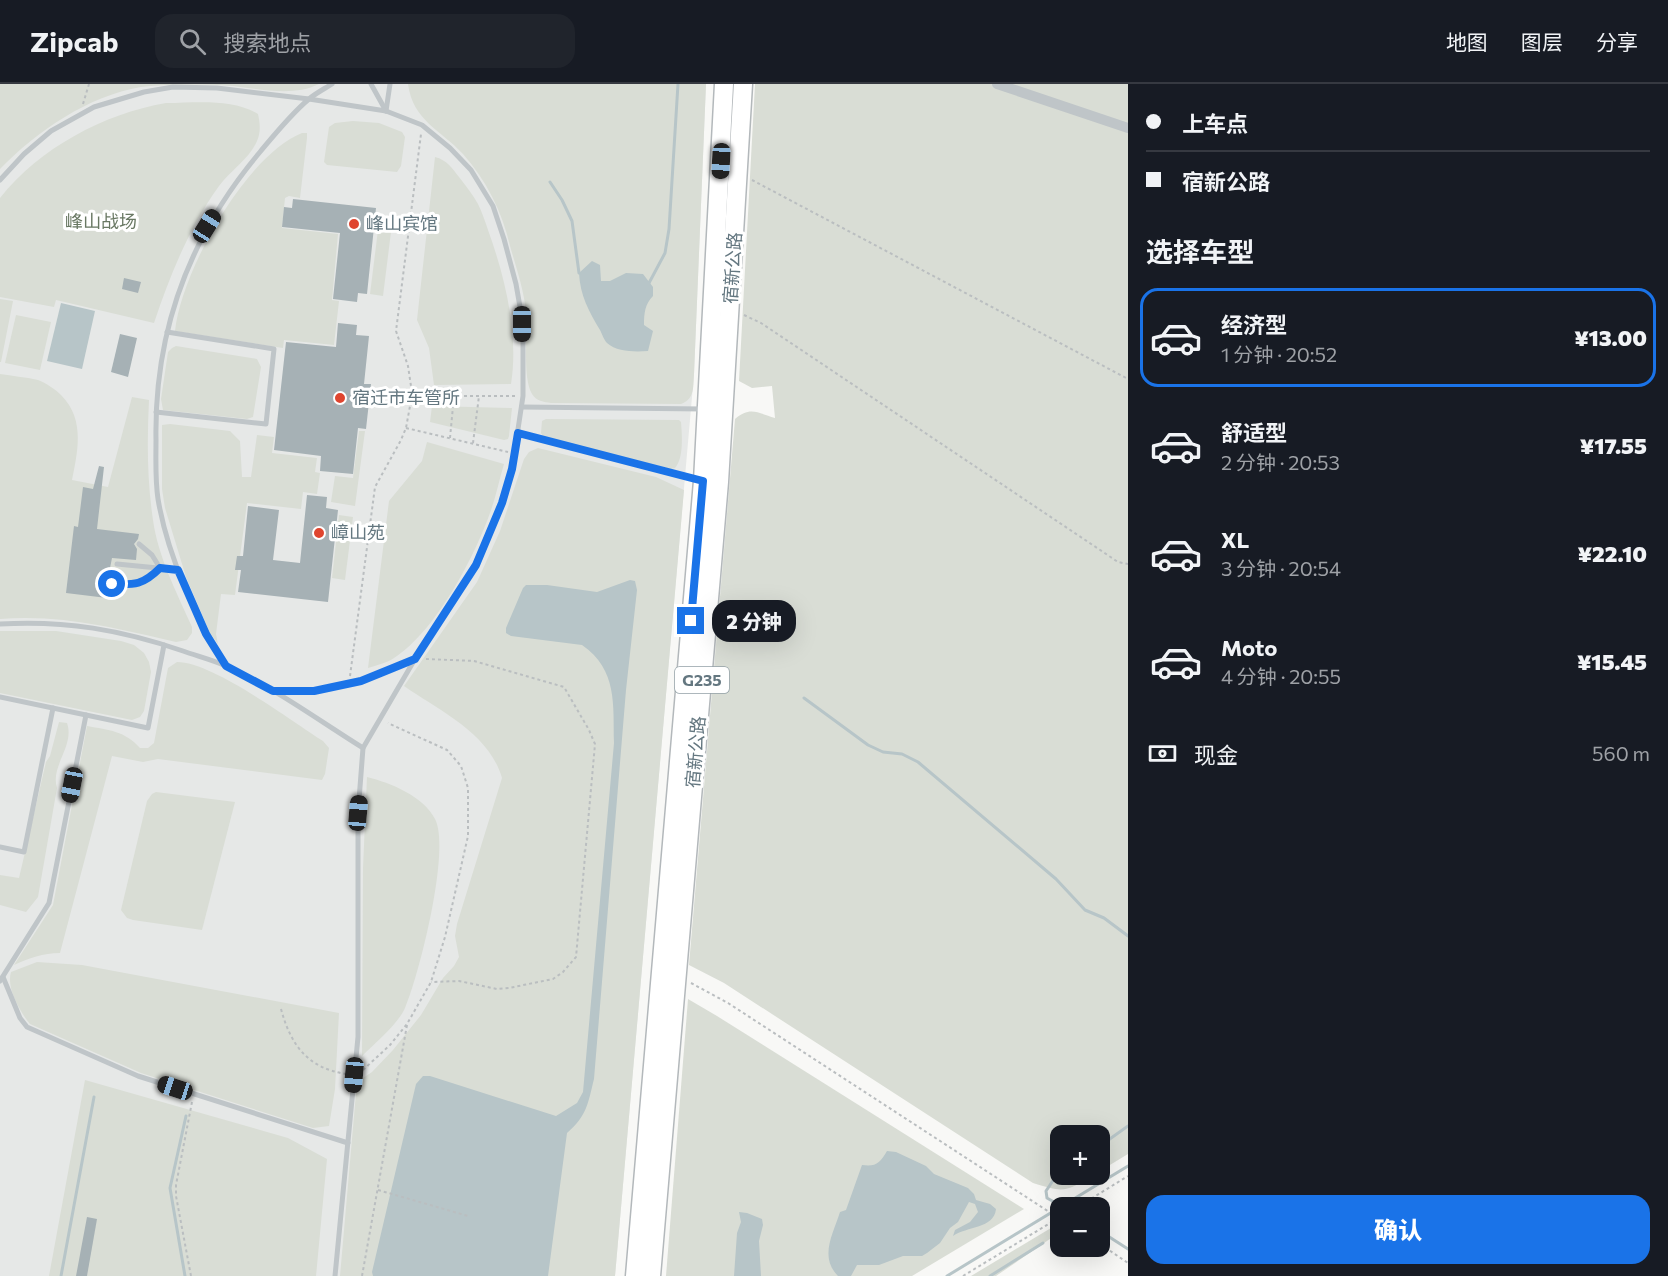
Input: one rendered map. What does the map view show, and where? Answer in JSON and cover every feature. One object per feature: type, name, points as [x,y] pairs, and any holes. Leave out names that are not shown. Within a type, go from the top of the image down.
[{"type":"highway","name":"宿新公路","points":[[635,1276],[703,481],[724,84]]},
{"type":"highway","name":"宿新公路","points":[[651,1276],[719,482],[743,84]]},
{"type":"street","points":[[997,84],[1128,128]]},
{"type":"lane","points":[[226,666],[206,634],[178,570],[158,498],[156,412],[159,371],[167,332],[187,266],[207,226],[237,180],[273,136],[309,99],[332,84]]},
{"type":"lane","points":[[371,84],[386,111]]},
{"type":"lane","points":[[386,111],[390,84]]},
{"type":"lane","points":[[0,180],[24,154],[51,131],[94,107],[144,92],[173,87],[216,88],[386,111],[422,125],[450,148],[471,170],[493,206],[516,284],[521,314],[522,407],[512,469],[496,519],[476,565],[415,659],[363,748],[358,813],[358,1037],[335,1276]]},
{"type":"lane","points":[[156,412],[266,424],[274,349],[167,332]]},
{"type":"lane","points":[[522,407],[708,409]]},
{"type":"lane","points":[[518,433],[703,481]]},
{"type":"lane","points":[[139,544],[152,555],[160,568]]},
{"type":"lane","points":[[117,564],[178,570]]},
{"type":"lane","points":[[112,584],[141,583],[160,568]]},
{"type":"lane","points":[[0,624],[32,622],[98,627],[143,637],[226,666],[273,691],[363,748]]},
{"type":"lane","points":[[0,697],[148,728],[164,645]]},
{"type":"lane","points":[[273,691],[314,691],[361,681],[415,659]]},
{"type":"lane","points":[[0,847],[24,852],[53,708]]},
{"type":"lane","points":[[86,715],[49,903],[1,979],[20,1018],[27,1028],[138,1076],[348,1143]]},
{"type":"path","points":[[82,114],[89,84]]},
{"type":"path","points":[[349,683],[375,487],[406,428],[410,396],[408,366],[396,331],[422,125]]},
{"type":"path","points":[[738,173],[1128,379]]},
{"type":"path","points":[[730,309],[761,322],[1118,562],[1128,564]]},
{"type":"path","points":[[410,396],[523,396]]},
{"type":"path","points":[[450,438],[454,396]]},
{"type":"path","points":[[473,443],[479,396]]},
{"type":"path","points":[[406,428],[515,453]]},
{"type":"path","points":[[415,659],[474,661],[564,687],[595,744],[576,957],[563,972],[552,979],[509,988],[496,989],[459,981],[431,982]]},
{"type":"path","points":[[281,1010],[286,1029],[310,1061],[324,1068],[354,1075],[367,1067],[407,1024],[431,982],[445,937],[468,836],[468,788],[461,766],[447,750],[380,719]]},
{"type":"path","points":[[677,976],[728,1003],[1050,1212]]},
{"type":"path","points":[[362,1276],[407,1024]]},
{"type":"path","points":[[191,1276],[176,1185],[194,1094]]},
{"type":"path","points":[[1094,1197],[1128,1176]]},
{"type":"path","points":[[378,1190],[468,1216]]},
{"type":"path","points":[[963,1276],[1050,1223]]},
{"type":"path","points":[[1110,1251],[1128,1263]]},
{"type":"shaded area","points":[[0,84],[706,84],[694,374],[615,1276],[0,1276]]},
{"type":"shaded area","points":[[592,261],[600,265],[601,281],[610,281],[626,273],[643,274],[653,287],[653,296],[644,317],[644,325],[653,331],[648,351],[621,350],[611,346],[605,340],[592,317],[581,289],[579,273]]},
{"type":"shaded area","points":[[61,303],[95,311],[82,369],[47,361]]},
{"type":"shaded area","points":[[630,580],[635,581],[637,590],[626,690],[594,1079],[583,1115],[567,1133],[548,1276],[373,1276],[372,1272],[416,1084],[423,1076],[430,1076],[556,1116],[577,1103],[583,1092],[614,743],[611,689],[602,666],[582,645],[511,636],[506,633],[506,628],[526,585],[547,585],[597,592]]},
{"type":"shaded area","points":[[887,1151],[896,1152],[926,1166],[934,1174],[968,1188],[976,1200],[990,1204],[996,1209],[994,1215],[985,1224],[953,1236],[955,1230],[970,1222],[978,1212],[975,1204],[969,1202],[958,1222],[950,1228],[940,1243],[922,1256],[903,1256],[879,1265],[857,1265],[851,1276],[838,1276],[832,1269],[828,1253],[840,1212],[846,1210],[862,1165],[877,1163]]},
{"type":"shaded area","points":[[739,1212],[762,1219],[763,1225],[759,1241],[761,1276],[734,1276],[737,1233],[741,1222]]},
{"type":"green space","points":[[0,84],[319,84],[288,91],[233,86],[164,85],[121,92],[102,98],[64,117],[30,141],[0,169]]},
{"type":"green space","points":[[408,84],[706,84],[694,383],[691,396],[686,402],[681,404],[551,403],[540,401],[532,394],[527,377],[524,295],[498,208],[486,185],[463,154],[422,116],[411,97]]},
{"type":"green space","points":[[755,84],[1128,84],[1128,1154],[1110,1165],[1110,1125],[1050,1125],[1050,1185],[1077,1185],[1070,1188],[1059,1189],[1033,1183],[724,983],[689,965],[735,419],[750,412],[775,418],[772,386],[752,388],[739,381]]},
{"type":"green space","name":"峰山战场","points":[[213,102],[248,109],[258,114],[260,131],[254,147],[219,186],[198,218],[174,270],[154,323],[56,300],[54,307],[0,297],[0,198],[34,164],[74,136],[119,115],[166,103]]},
{"type":"green space","points":[[353,121],[379,123],[402,132],[405,137],[401,166],[397,172],[327,165],[324,162],[329,127],[335,123]]},
{"type":"green space","points":[[302,133],[307,133],[307,138],[300,198],[289,196],[285,198],[282,228],[338,234],[332,300],[339,301],[334,345],[284,340],[283,348],[175,331],[180,306],[190,278],[220,218],[259,165],[281,145]]},
{"type":"green space","points":[[435,157],[449,165],[474,197],[494,248],[505,286],[512,326],[511,384],[434,385],[429,348],[417,320]]},
{"type":"green space","points":[[378,230],[391,232],[383,296],[370,294]]},
{"type":"green space","points":[[0,299],[13,301],[1,362],[0,362]]},
{"type":"green space","points":[[16,315],[51,322],[40,370],[5,363]]},
{"type":"green space","points":[[176,346],[257,359],[261,367],[253,417],[247,419],[163,410],[161,399],[168,352]]},
{"type":"green space","points":[[0,374],[38,380],[61,395],[69,404],[77,425],[76,457],[72,480],[108,487],[132,397],[149,400],[148,460],[155,534],[174,588],[192,627],[192,633],[187,640],[176,642],[67,620],[0,619]]},
{"type":"green space","points":[[432,406],[512,408],[508,439],[504,440],[430,422]]},
{"type":"green space","points":[[546,419],[679,420],[682,440],[680,458],[675,468],[671,469],[543,437],[542,421]]},
{"type":"green space","points":[[162,425],[230,431],[240,441],[242,477],[251,477],[257,435],[274,437],[272,453],[317,458],[315,472],[320,473],[317,494],[303,492],[301,509],[247,503],[235,595],[221,594],[216,634],[218,644],[210,633],[186,577],[165,508],[162,489]]},
{"type":"green space","points":[[359,431],[365,431],[355,506],[331,502],[335,476],[353,478]]},
{"type":"green space","points":[[427,442],[504,464],[483,531],[463,572],[438,613],[409,646],[391,660],[368,668],[389,501],[422,461]]},
{"type":"green space","points":[[538,448],[656,477],[684,490],[615,1276],[340,1276],[357,1082],[372,1072],[393,1050],[421,1015],[443,978],[459,957],[455,936],[457,924],[502,778],[496,762],[475,736],[447,714],[404,686],[477,582],[500,531],[524,459],[529,452]]},
{"type":"green space","points":[[339,515],[353,517],[345,580],[332,578]]},
{"type":"green space","points":[[0,631],[56,631],[134,645],[144,653],[151,672],[144,711],[140,717],[132,720],[0,693]]},
{"type":"green space","points":[[177,662],[210,671],[230,681],[323,741],[329,748],[322,780],[158,759],[143,762],[112,756],[60,953],[36,956],[14,965],[53,905],[87,726],[116,732],[140,748],[148,748],[154,743],[168,668]]},
{"type":"green space","points":[[59,722],[67,723],[68,740],[57,772],[57,788],[38,897],[26,912],[0,905],[0,875],[19,878],[46,762],[50,756]]},
{"type":"green space","points":[[367,777],[406,792],[430,811],[439,834],[439,857],[425,942],[405,1008],[392,1027],[362,1056],[363,868]]},
{"type":"green space","points":[[156,792],[235,802],[202,930],[133,920],[127,918],[121,910],[147,801]]},
{"type":"green space","points":[[37,962],[82,965],[339,1013],[335,1089],[329,1126],[313,1128],[141,1073],[30,1024],[15,999],[10,978],[11,972]]},
{"type":"green space","points":[[688,999],[1024,1209],[912,1276],[666,1276]]},
{"type":"green space","points":[[85,1080],[288,1138],[327,1159],[316,1276],[49,1276]]},
{"type":"green space","points":[[1050,1229],[1050,1239],[996,1276],[971,1276]]},
{"type":"building","points":[[293,199],[376,208],[367,294],[358,293],[357,302],[333,299],[340,233],[282,227],[284,207],[292,208]]},
{"type":"building","points":[[124,278],[141,282],[138,293],[122,289]]},
{"type":"building","points":[[338,323],[357,325],[356,335],[369,336],[364,384],[371,384],[366,429],[358,428],[353,474],[320,471],[321,456],[274,450],[286,342],[336,347]]},
{"type":"building","points":[[120,334],[137,338],[128,377],[111,372]]},
{"type":"building","points":[[99,466],[104,467],[97,529],[139,534],[134,544],[137,549],[136,560],[112,558],[107,583],[107,598],[66,593],[74,526],[78,527],[83,487],[93,489]]},
{"type":"building","name":"嶂山苑","points":[[307,495],[327,497],[326,508],[338,510],[328,602],[238,592],[241,570],[235,570],[237,556],[243,556],[248,506],[279,510],[273,560],[300,563]]},
{"type":"building","points":[[87,1217],[97,1219],[87,1276],[76,1276]]},
{"type":"waterway","points":[[649,283],[665,253],[669,229],[678,84]]},
{"type":"waterway","points":[[550,182],[572,221],[579,273]]},
{"type":"waterway","points":[[804,698],[868,745],[883,752],[902,754],[918,762],[1056,879],[1085,910],[1104,918],[1128,936]]},
{"type":"waterway","points":[[61,1276],[94,1097]]},
{"type":"waterway","points":[[185,1276],[170,1188],[186,1116]]},
{"type":"waterway","points":[[1110,1139],[1128,1126]]},
{"type":"waterway","points":[[947,1276],[1128,1166]]},
{"type":"waterway","points":[[1050,1185],[1046,1191],[1047,1198],[1050,1200]]},
{"type":"waterway","points":[[1110,1237],[1128,1249]]},
{"type":"waterway","points":[[990,1276],[1043,1243]]},
{"type":"place","name":"峰山宾馆","points":[[354,224]]},
{"type":"place","name":"宿迁市车管所","points":[[340,398]]},
{"type":"place","name":"嶂山苑","points":[[319,533]]},
{"type":"route","points":[[112,584],[141,583],[160,568],[178,570],[206,634],[226,666],[273,691],[314,691],[361,681],[415,659],[435,630],[476,565],[496,519],[512,469],[518,433],[703,481],[691,621]]}]
